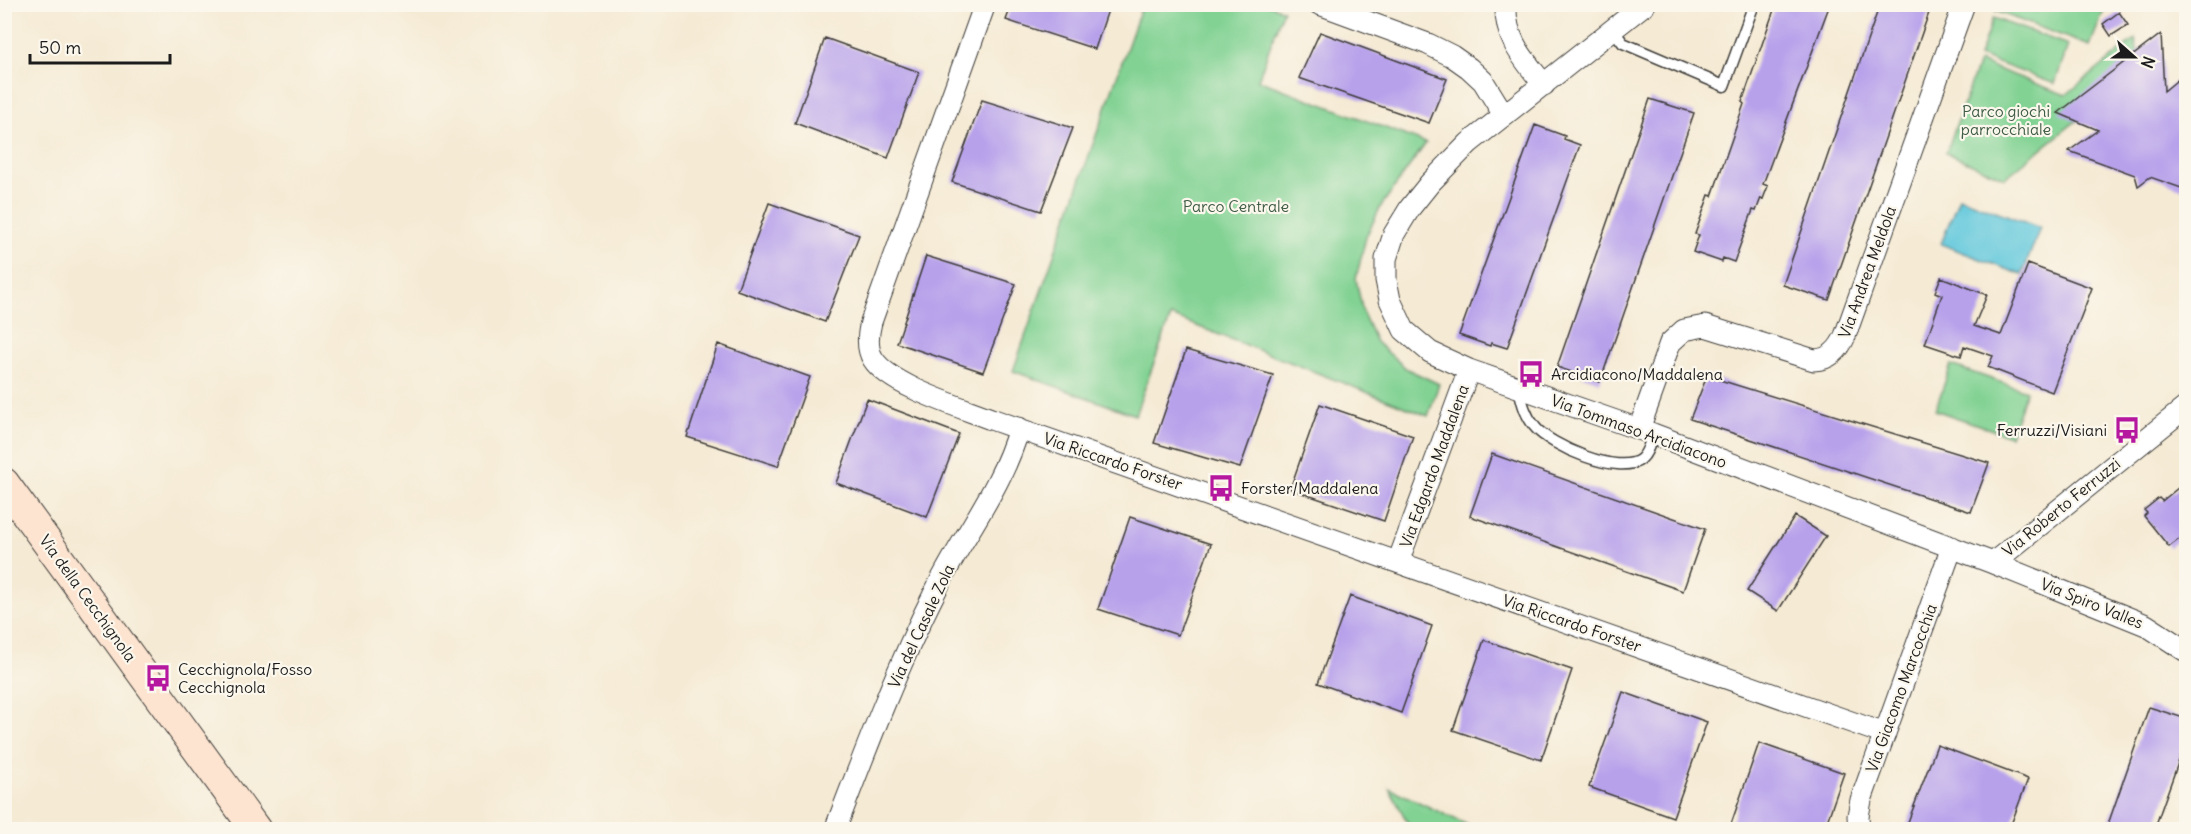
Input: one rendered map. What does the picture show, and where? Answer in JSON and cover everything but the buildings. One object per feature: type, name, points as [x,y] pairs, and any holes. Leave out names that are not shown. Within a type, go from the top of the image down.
[{"type":"street","name":"Via Riccardo Forster","points":[[985,4],[870,327],[869,346],[877,364],[897,380],[1019,428],[1885,734]]},
{"type":"street","points":[[1319,4],[1428,44],[1452,56],[1483,81],[1504,115]]},
{"type":"street","points":[[1506,4],[1507,24],[1513,43],[1544,85]]},
{"type":"street","name":"Via Tommaso Arcidiacono","points":[[1645,4],[1614,31],[1469,143],[1430,183],[1399,225],[1390,242],[1386,259],[1386,280],[1390,300],[1404,330],[1430,352],[1469,370],[1646,432],[1993,563]]},
{"type":"street","name":"Via Andrea Meldola","points":[[1646,432],[1670,343],[1684,330],[1705,326],[1814,360],[1825,358],[1837,350],[1845,336],[1964,4]]},
{"type":"street","name":"Via Edgardo Maddalena","points":[[1398,562],[1469,370]]},
{"type":"street","name":"Via Roberto Ferruzzi","points":[[1993,563],[2187,407]]},
{"type":"street","name":"Via del Casale Zola","points":[[835,830],[919,627],[953,557],[998,482],[1019,428]]},
{"type":"street","name":"Via della Cecchignola","points":[[4,483],[256,830]]},
{"type":"street","name":"Via Giacomo Marcocchia","points":[[1859,830],[1859,809],[1952,547]]},
{"type":"street","name":"Via Spiro Valles","points":[[1993,563],[2146,625],[2187,651]]},
{"type":"lane","points":[[1614,31],[1623,43],[1724,86],[1754,4]]},
{"type":"lane","points":[[1519,388],[1526,413],[1541,434],[1563,446],[1603,462],[1620,465],[1637,462],[1646,454],[1646,432]]},
{"type":"green space","name":"Parco Centrale","points":[[1267,4],[1283,10],[1258,80],[1426,143],[1381,206],[1366,237],[1356,279],[1363,313],[1376,342],[1407,369],[1439,384],[1428,416],[1171,316],[1135,415],[1013,371],[1142,5]]},
{"type":"green space","points":[[1998,4],[2106,5],[2090,46],[1995,11]]},
{"type":"green space","points":[[1993,18],[2068,45],[2055,84],[1979,56]]},
{"type":"green space","name":"Parco giochi parrocchiale","points":[[2135,39],[2141,69],[2005,178],[1946,153],[1979,62],[2066,95]]},
{"type":"green space","points":[[1951,365],[2026,391],[2010,436],[1935,410]]},
{"type":"green space","points":[[1389,788],[1476,829],[1411,829]]},
{"type":"water","points":[[1959,197],[2040,228],[2022,275],[1941,244]]},
{"type":"place","name":"Arcidiacono/Maddalena","points":[[1531,374]]},
{"type":"place","name":"Ferruzzi/Visiani","points":[[2127,430]]},
{"type":"place","name":"Forster/Maddalena","points":[[1221,488]]},
{"type":"place","name":"Cecchignola/Fosso Cecchignola","points":[[158,678]]}]
